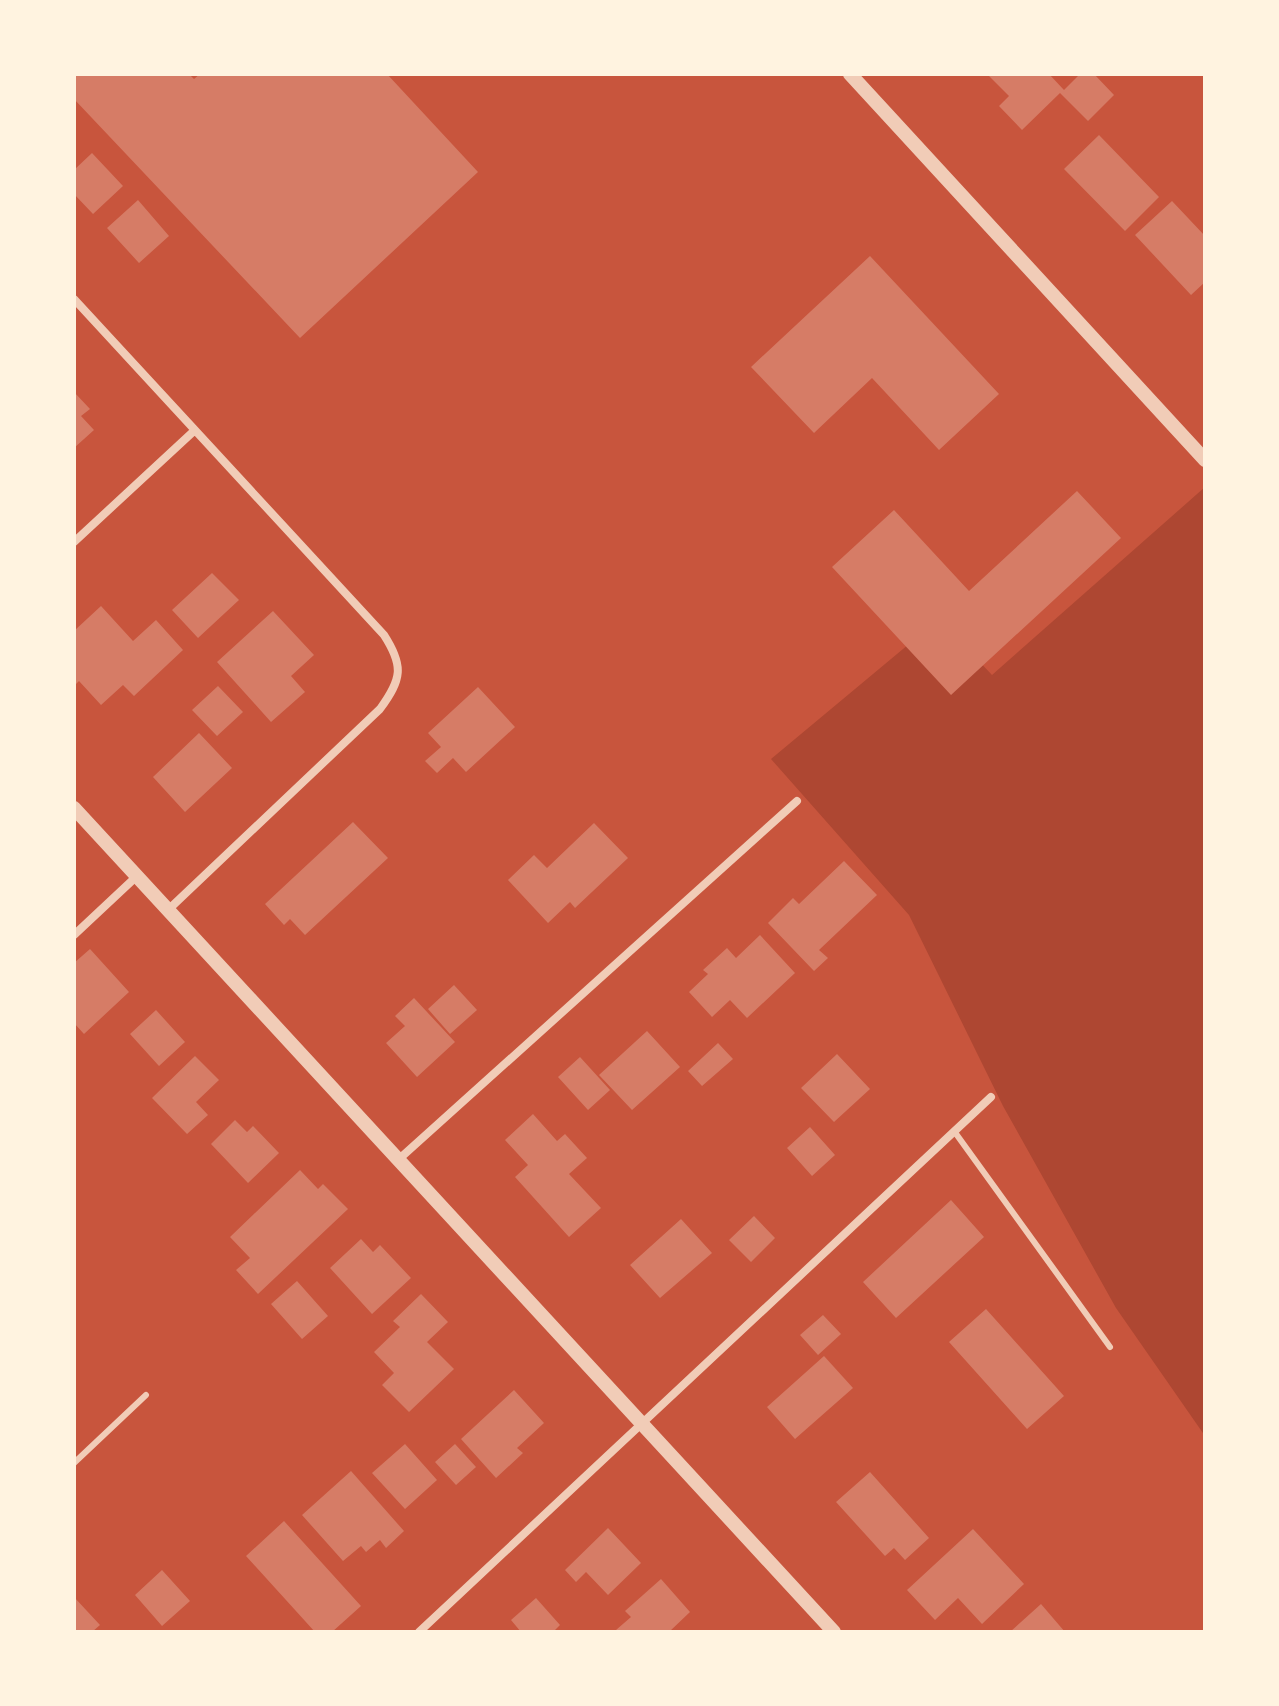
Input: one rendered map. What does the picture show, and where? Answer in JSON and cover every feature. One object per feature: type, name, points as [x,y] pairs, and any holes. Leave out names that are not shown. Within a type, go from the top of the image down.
[{"type":"street","points":[[850,74],[1205,460]]},
{"type":"street","points":[[74,299],[384,635],[396,653],[399,671],[393,691],[380,709],[168,910]]},
{"type":"street","points":[[74,542],[195,430]]},
{"type":"street","points":[[398,1160],[797,801]]},
{"type":"street","points":[[74,808],[834,1632]]},
{"type":"street","points":[[74,935],[137,876]]},
{"type":"street","points":[[419,1632],[991,1097]]},
{"type":"lane","points":[[954,1131],[1110,1347]]},
{"type":"lane","points":[[74,1463],[146,1395]]},
{"type":"shaded area","points":[[1205,487],[1205,1436],[1116,1308],[1003,1106],[909,915],[771,759],[939,619],[992,675]]},
{"type":"building","points":[[74,74],[189,74],[194,79],[200,74],[387,74],[478,172],[300,338],[74,99]]},
{"type":"building","points":[[987,74],[1049,74],[1064,90],[1080,74],[1094,74],[1114,95],[1088,121],[1060,93],[1022,130],[999,106],[1009,96]]},
{"type":"building","points":[[1099,135],[1159,197],[1125,231],[1064,169]]},
{"type":"building","points":[[92,153],[123,186],[93,214],[74,194],[74,170]]},
{"type":"building","points":[[138,200],[169,236],[139,263],[107,228]]},
{"type":"building","points":[[1172,201],[1205,236],[1205,282],[1191,295],[1135,235]]},
{"type":"building","points":[[870,256],[999,394],[939,450],[872,378],[814,433],[751,367]]},
{"type":"building","points":[[74,392],[90,409],[81,416],[94,430],[74,448]]},
{"type":"building","points":[[1077,491],[1121,538],[951,695],[832,567],[894,510],[969,591]]},
{"type":"building","points":[[212,573],[239,600],[198,638],[172,610]]},
{"type":"building","points":[[101,606],[133,641],[156,620],[183,650],[134,696],[123,685],[101,705],[79,681],[74,686],[74,631]]},
{"type":"building","points":[[273,611],[314,655],[291,676],[305,692],[271,722],[217,662]]},
{"type":"building","points":[[218,686],[243,712],[217,736],[192,710]]},
{"type":"building","points":[[478,687],[515,727],[466,772],[453,758],[437,773],[425,761],[441,747],[428,733]]},
{"type":"building","points":[[199,733],[232,768],[185,812],[153,777]]},
{"type":"building","points":[[353,822],[388,858],[305,935],[290,919],[284,925],[265,904]]},
{"type":"building","points":[[594,823],[628,858],[575,908],[570,902],[548,923],[508,880],[534,855],[547,868]]},
{"type":"building","points":[[844,861],[877,895],[819,950],[828,958],[814,971],[768,923],[793,898],[799,904]]},
{"type":"building","points":[[760,935],[795,973],[747,1018],[730,1000],[712,1017],[689,992],[708,974],[703,970],[727,948],[736,958]]},
{"type":"building","points":[[90,949],[129,992],[84,1034],[74,1023],[74,963]]},
{"type":"building","points":[[454,985],[477,1010],[450,1034],[428,1009]]},
{"type":"building","points":[[414,998],[455,1042],[417,1077],[386,1043],[405,1026],[395,1016]]},
{"type":"building","points":[[156,1010],[185,1042],[159,1066],[130,1034]]},
{"type":"building","points":[[647,1031],[680,1067],[632,1110],[599,1075]]},
{"type":"building","points":[[718,1043],[733,1059],[702,1086],[688,1071]]},
{"type":"building","points":[[837,1054],[870,1089],[834,1122],[801,1088]]},
{"type":"building","points":[[195,1056],[219,1080],[196,1102],[208,1115],[187,1134],[152,1098]]},
{"type":"building","points":[[580,1057],[610,1090],[588,1110],[558,1077]]},
{"type":"building","points":[[533,1114],[557,1141],[565,1134],[587,1158],[569,1174],[601,1208],[569,1237],[515,1177],[528,1165],[505,1140]]},
{"type":"building","points":[[235,1120],[247,1132],[253,1126],[279,1153],[248,1183],[211,1144]]},
{"type":"building","points":[[810,1127],[835,1155],[812,1176],[787,1148]]},
{"type":"building","points":[[300,1170],[318,1189],[323,1184],[348,1209],[258,1294],[236,1270],[250,1258],[230,1237]]},
{"type":"building","points":[[951,1200],[984,1237],[896,1318],[863,1282]]},
{"type":"building","points":[[754,1216],[775,1238],[751,1262],[729,1240]]},
{"type":"building","points":[[681,1219],[712,1253],[660,1298],[630,1265]]},
{"type":"building","points":[[361,1239],[373,1252],[380,1245],[411,1278],[372,1314],[330,1268]]},
{"type":"building","points":[[297,1281],[328,1316],[302,1339],[271,1304]]},
{"type":"building","points":[[421,1294],[448,1322],[427,1342],[454,1369],[409,1412],[382,1385],[394,1373],[374,1352],[400,1327],[393,1321]]},
{"type":"building","points":[[986,1309],[1064,1396],[1027,1429],[949,1342]]},
{"type":"building","points":[[823,1315],[841,1334],[818,1355],[800,1335]]},
{"type":"building","points":[[824,1356],[853,1388],[795,1439],[767,1407]]},
{"type":"building","points":[[514,1390],[544,1423],[517,1448],[523,1453],[496,1478],[461,1439]]},
{"type":"building","points":[[405,1444],[437,1480],[405,1509],[372,1473]]},
{"type":"building","points":[[455,1444],[476,1467],[456,1485],[435,1462]]},
{"type":"building","points":[[351,1471],[404,1531],[386,1548],[380,1540],[366,1552],[361,1546],[343,1561],[302,1515]]},
{"type":"building","points":[[870,1472],[929,1538],[905,1560],[894,1548],[885,1556],[836,1502]]},
{"type":"building","points":[[284,1521],[361,1606],[332,1632],[315,1632],[246,1556]]},
{"type":"building","points":[[608,1528],[641,1563],[608,1595],[586,1572],[576,1582],[565,1570]]},
{"type":"building","points":[[973,1529],[1024,1584],[982,1624],[958,1598],[935,1620],[907,1590]]},
{"type":"building","points":[[162,1570],[190,1601],[162,1626],[135,1595]]},
{"type":"building","points":[[661,1579],[690,1612],[669,1632],[618,1632],[616,1630],[631,1617],[625,1611]]},
{"type":"building","points":[[74,1597],[100,1625],[92,1632],[74,1632]]},
{"type":"building","points":[[536,1598],[560,1625],[553,1632],[521,1632],[511,1620]]},
{"type":"building","points":[[1041,1604],[1065,1632],[1010,1632]]}]
